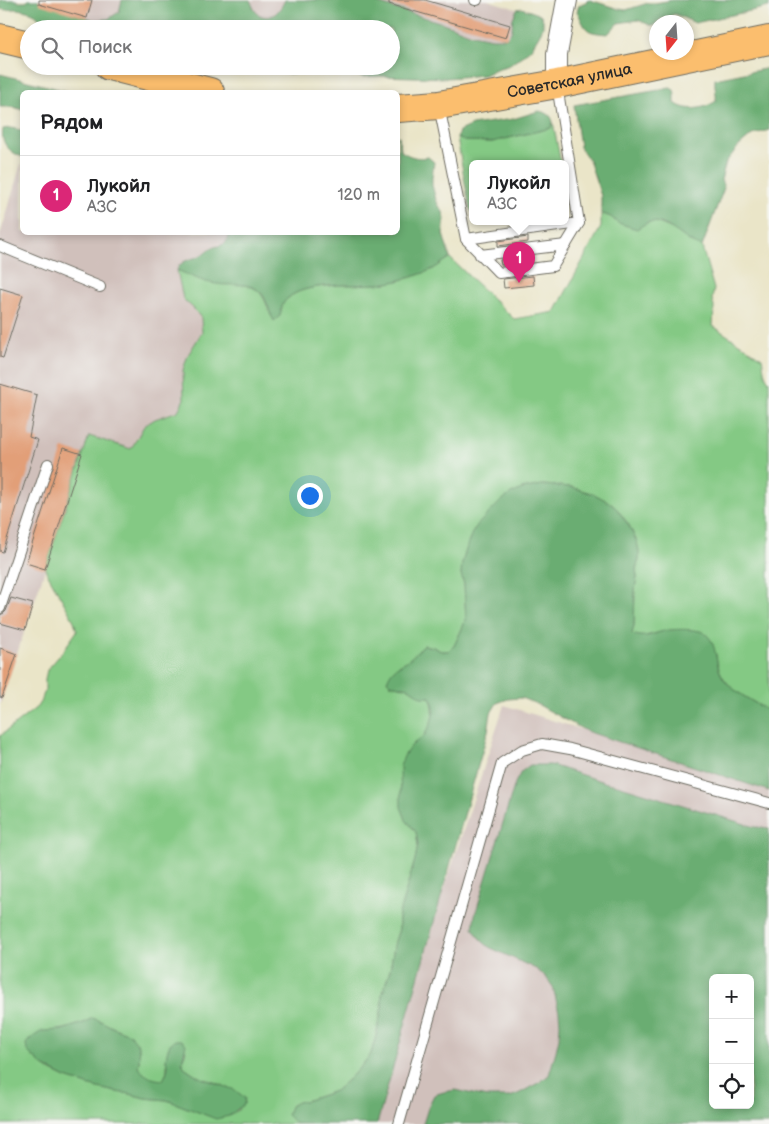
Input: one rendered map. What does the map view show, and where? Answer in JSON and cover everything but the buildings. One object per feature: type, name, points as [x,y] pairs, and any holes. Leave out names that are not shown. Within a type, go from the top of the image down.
[{"type":"main road","points":[[0,38],[20,44]]},
{"type":"main road","name":"Советская улица","points":[[400,108],[439,105],[557,84],[769,40]]},
{"type":"main road","points":[[144,75],[202,90]]},
{"type":"street","points":[[557,84],[557,54],[567,0]]},
{"type":"lane","points":[[439,105],[466,239],[498,273],[553,266],[579,223],[557,84]]},
{"type":"lane","points":[[569,224],[579,223]]},
{"type":"lane","points":[[466,239],[565,225]]},
{"type":"lane","points":[[480,255],[566,245]]},
{"type":"lane","points":[[0,246],[100,287]]},
{"type":"lane","points":[[0,608],[48,464]]},
{"type":"lane","points":[[400,1124],[502,763],[522,750],[542,744],[570,749],[769,803]]},
{"type":"shaded area","points":[[39,0],[122,0],[119,12],[108,19],[101,20],[87,18]]},
{"type":"shaded area","points":[[250,0],[285,0],[278,12],[272,16],[265,17],[259,15],[254,10]]},
{"type":"shaded area","points":[[367,0],[487,0],[517,9],[511,33],[506,38],[492,38],[472,34],[443,23]]},
{"type":"shaded area","points":[[20,167],[20,235],[228,235],[229,237],[221,246],[208,250],[177,270],[183,299],[201,318],[202,333],[188,355],[183,370],[184,399],[178,411],[167,414],[136,438],[131,449],[89,436],[0,705],[0,235]]},
{"type":"shaded area","points":[[504,705],[769,791],[769,1124],[365,1124],[379,1090]]},
{"type":"green space","points":[[0,0],[26,2],[29,0],[39,0],[94,20],[42,20],[31,12],[17,9],[0,9]]},
{"type":"green space","points":[[122,0],[250,0],[258,14],[267,17],[276,13],[285,0],[367,0],[443,23],[472,34],[492,38],[506,38],[509,35],[512,31],[513,18],[517,9],[522,8],[541,15],[543,20],[541,32],[531,49],[510,65],[484,75],[447,78],[363,77],[355,75],[400,75],[400,20],[94,20],[108,19],[119,12]]},
{"type":"green space","points":[[590,0],[626,10],[648,3],[673,0],[769,0],[769,7],[695,23],[694,15],[649,15],[649,25],[638,20],[618,23],[608,34],[590,31],[585,27],[577,11],[579,5]]},
{"type":"green space","points":[[769,68],[769,130],[752,135],[738,147],[726,162],[721,180],[724,188],[702,247],[657,222],[644,224],[637,229],[618,223],[611,217],[601,213],[601,196],[589,160],[580,147],[574,105],[670,88],[674,90],[675,103],[679,106],[684,108],[701,108],[716,101],[715,79]]},
{"type":"green space","points":[[0,74],[62,90],[20,90],[20,109],[14,107],[0,107]]},
{"type":"green space","points":[[539,111],[551,117],[553,122],[551,128],[492,142],[464,141],[457,138],[459,131],[472,125],[513,119]]},
{"type":"green space","points":[[553,122],[560,160],[469,160],[469,204],[457,138],[464,141],[492,142],[551,128]]},
{"type":"green space","points":[[3,129],[20,130],[20,156],[7,147],[3,139]]},
{"type":"green space","points":[[400,144],[401,151],[408,155],[421,158],[428,157],[434,162],[432,185],[436,200],[445,219],[443,234],[450,258],[424,273],[397,281],[309,288],[285,301],[280,316],[274,321],[267,303],[256,289],[246,285],[223,285],[207,282],[177,270],[185,261],[225,243],[229,237],[228,235],[400,235]]},
{"type":"green space","points":[[601,213],[611,217],[618,223],[644,224],[653,221],[675,230],[692,243],[702,247],[714,289],[712,299],[714,307],[713,326],[762,358],[769,381],[769,712],[727,683],[718,666],[716,654],[669,630],[641,637],[632,634],[637,578],[636,569],[639,559],[637,542],[629,525],[617,509],[594,494],[571,487],[542,485],[522,489],[494,509],[478,524],[461,574],[464,584],[466,619],[454,646],[448,651],[441,651],[424,645],[408,661],[400,664],[387,680],[390,684],[409,688],[422,697],[430,697],[433,712],[427,733],[413,744],[406,820],[416,832],[418,845],[399,914],[399,929],[390,970],[382,995],[382,1008],[376,1036],[371,1054],[363,1064],[335,1091],[298,1102],[287,1115],[296,1124],[0,1124],[0,736],[37,707],[45,690],[47,670],[77,631],[74,621],[45,569],[89,436],[131,449],[144,426],[155,419],[178,411],[184,399],[183,370],[188,355],[202,332],[201,318],[183,299],[177,270],[210,282],[252,287],[264,298],[271,316],[280,316],[284,302],[287,299],[309,288],[397,281],[433,269],[450,258],[514,319],[555,312],[601,227]],"holes":[[[92,1018],[128,1034],[137,1043],[139,1048],[138,1067],[143,1073],[151,1078],[163,1081],[167,1070],[166,1059],[186,1050],[182,1062],[184,1067],[199,1077],[223,1085],[240,1109],[229,1116],[209,1116],[167,1100],[145,1098],[94,1087],[49,1070],[28,1052],[48,1031],[71,1028]]]},
{"type":"green space","points":[[542,485],[571,487],[594,494],[617,509],[629,526],[639,551],[632,634],[647,636],[680,629],[696,630],[706,634],[713,644],[719,669],[725,680],[736,691],[769,712],[769,791],[586,731],[537,704],[521,698],[508,699],[497,703],[491,713],[488,731],[377,1124],[296,1124],[287,1115],[290,1106],[335,1091],[350,1078],[371,1054],[382,1008],[382,995],[390,970],[399,929],[399,914],[415,860],[418,845],[416,832],[406,820],[401,807],[400,766],[405,754],[413,744],[424,736],[431,723],[434,710],[433,703],[430,697],[422,697],[409,688],[390,684],[387,681],[394,670],[424,645],[441,651],[448,651],[454,646],[466,619],[464,584],[461,574],[462,563],[472,533],[478,524],[501,501],[511,494],[522,489]]},
{"type":"green space","points":[[530,765],[551,765],[755,827],[769,828],[769,1124],[423,1124],[434,1095],[456,1090],[488,1097],[510,1097],[540,1082],[549,1075],[556,1051],[560,1024],[553,987],[546,977],[536,969],[489,947],[480,939],[473,928],[475,915],[515,783],[521,772]]},
{"type":"green space","points":[[92,1018],[133,1037],[139,1049],[138,1067],[146,1075],[155,1079],[163,1080],[168,1067],[166,1060],[170,1044],[175,1040],[181,1040],[186,1044],[182,1062],[184,1067],[199,1077],[235,1090],[245,1098],[244,1104],[229,1116],[216,1119],[167,1100],[116,1092],[66,1078],[43,1066],[27,1051],[26,1044],[42,1031],[62,1030]]},
{"type":"place","name":"Лукойл","points":[[519,283]]}]
